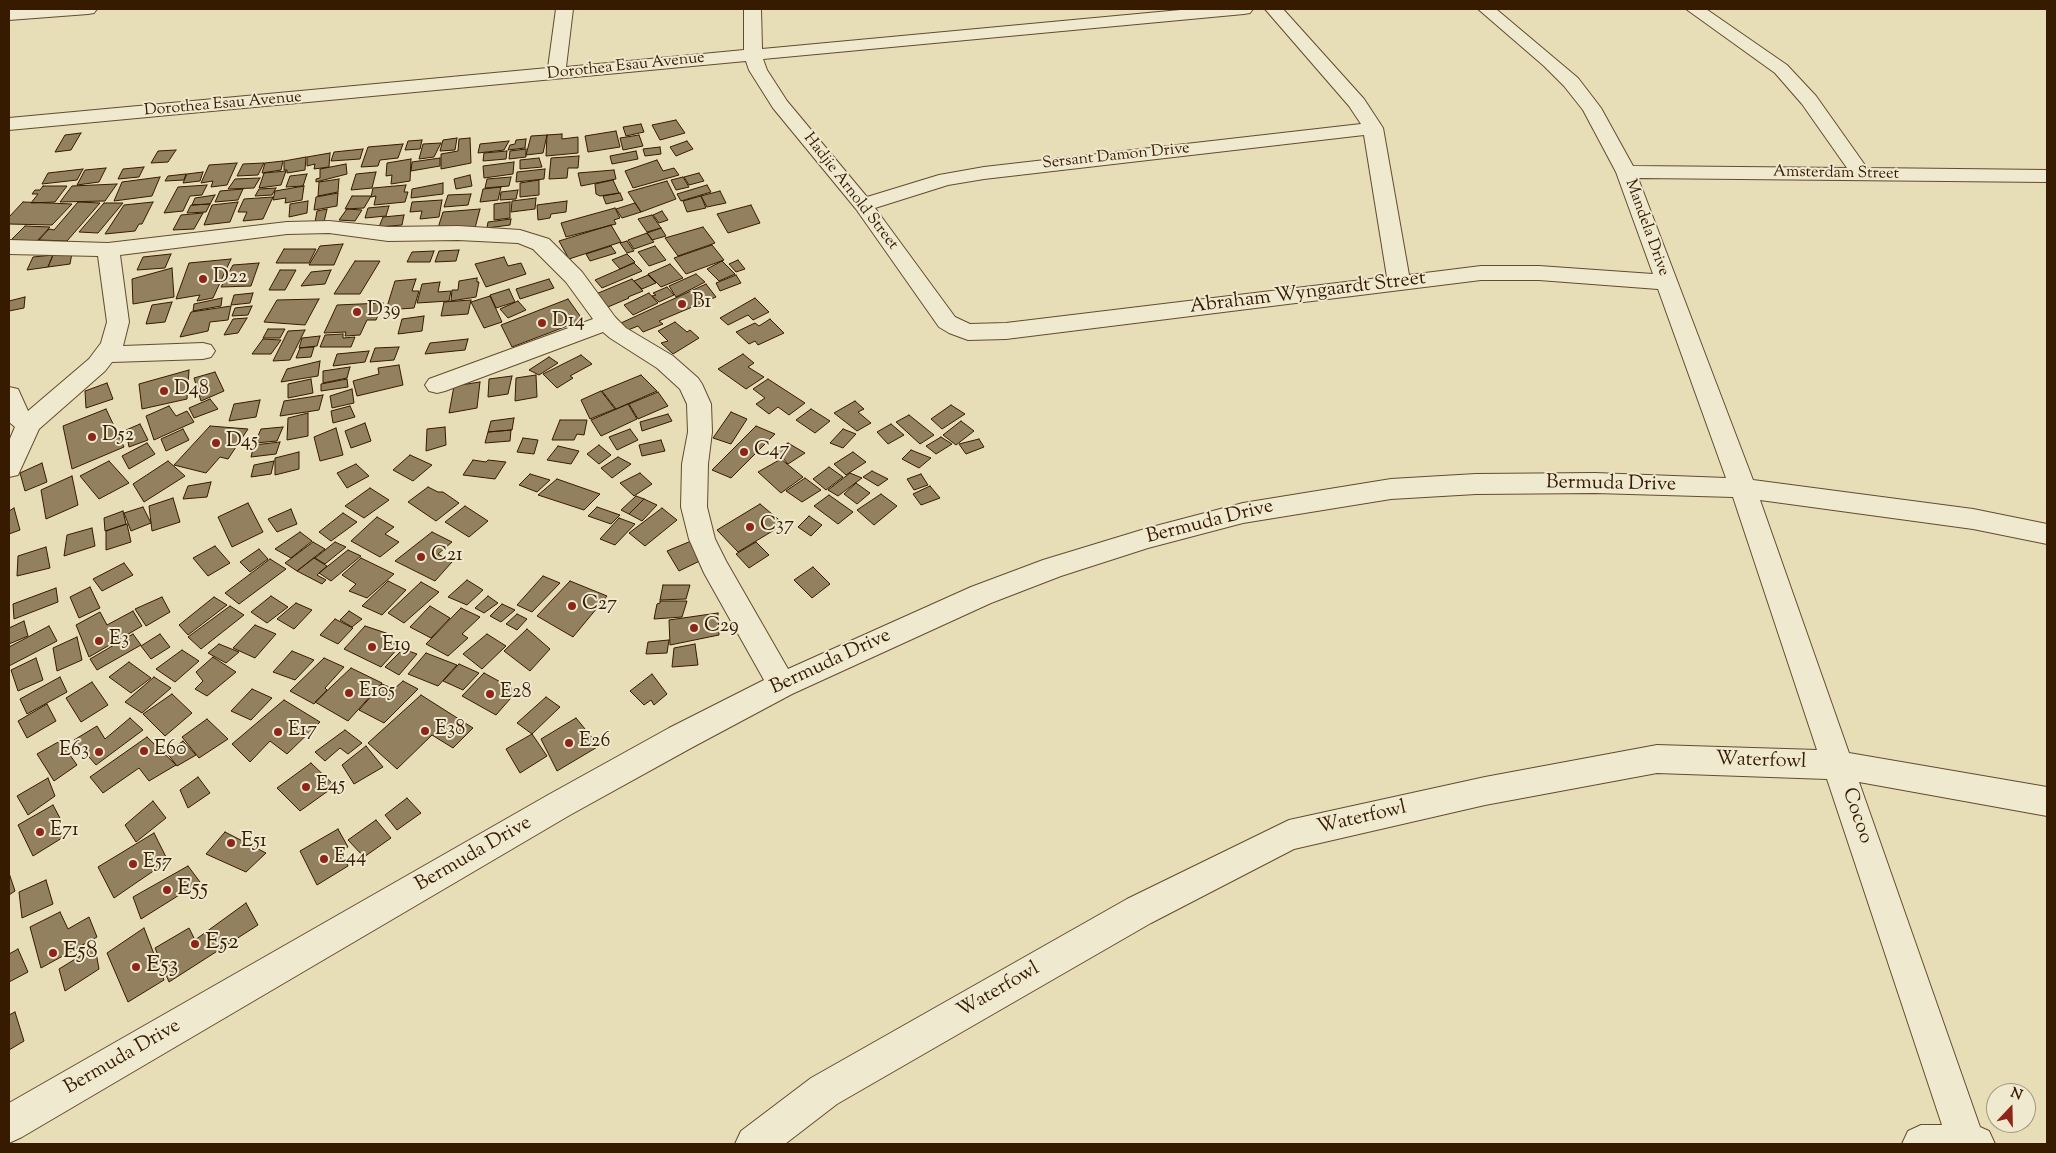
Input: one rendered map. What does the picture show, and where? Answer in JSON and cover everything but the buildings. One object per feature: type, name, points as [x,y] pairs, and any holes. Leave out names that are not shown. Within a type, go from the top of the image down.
[{"type":"street","points":[[9,15],[88,9]]},
{"type":"street","points":[[556,74],[564,9]]},
{"type":"street","points":[[752,9],[753,55]]},
{"type":"street","name":"Dorothea Esau Avenue","points":[[9,124],[1244,9]]},
{"type":"street","points":[[1274,9],[1347,91],[1373,128],[1399,282]]},
{"type":"street","name":"Mandela Drive","points":[[1486,9],[1550,62],[1571,82],[1592,108],[1626,172],[1743,488]]},
{"type":"street","points":[[1695,9],[1782,70],[1809,100],[1861,174]]},
{"type":"street","name":"Hadjie Arnold Street","points":[[753,55],[758,70],[780,104],[863,205],[947,322],[952,326]]},
{"type":"street","name":"Sersant Damon Drive","points":[[863,205],[911,189],[984,173],[1373,128]]},
{"type":"street","name":"Amsterdam Street","points":[[1626,172],[2047,176]]},
{"type":"street","points":[[9,247],[108,250],[287,228],[329,227],[388,234],[458,233],[520,237],[541,244],[574,277],[607,322],[618,333],[665,362],[690,384],[699,404],[700,432],[695,464],[694,507],[702,539],[723,582],[782,685]]},
{"type":"street","points":[[9,468],[29,424],[97,365],[112,345],[118,322],[108,250]]},
{"type":"street","name":"Abraham Wyngaardt Street","points":[[952,326],[968,332],[1006,331],[1481,273],[1539,273],[1666,282]]},
{"type":"street","points":[[437,385],[607,322]]},
{"type":"street","points":[[106,354],[203,351]]},
{"type":"street","points":[[9,395],[15,414],[29,424]]},
{"type":"street","name":"Bermuda Drive","points":[[9,1124],[559,805],[680,738],[782,685],[962,604],[1053,568],[1148,538],[1243,513],[1316,500],[1391,490],[1476,484],[1595,483],[1743,488],[1972,519],[2047,534]]},
{"type":"street","name":"Cocoo","points":[[1743,488],[1970,1144]]},
{"type":"street","name":"Waterfowl","points":[[754,1144],[824,1091],[1140,911],[1289,835],[1485,791],[1657,758],[1839,765],[2047,801]]},
{"type":"street","points":[[1921,1144],[1970,1144]]},
{"type":"place","name":"D22","points":[[203,279]]},
{"type":"place","name":"B1","points":[[682,304]]},
{"type":"place","name":"D39","points":[[357,312]]},
{"type":"place","name":"D14","points":[[542,323]]},
{"type":"place","name":"D48","points":[[164,391]]},
{"type":"place","name":"D52","points":[[92,437]]},
{"type":"place","name":"D45","points":[[216,443]]},
{"type":"place","name":"C47","points":[[744,452]]},
{"type":"place","name":"C37","points":[[750,527]]},
{"type":"place","name":"C21","points":[[421,557]]},
{"type":"place","name":"C27","points":[[572,606]]},
{"type":"place","name":"C29","points":[[694,628]]},
{"type":"place","name":"E3","points":[[99,641]]},
{"type":"place","name":"E19","points":[[372,647]]},
{"type":"place","name":"E105","points":[[349,693]]},
{"type":"place","name":"E28","points":[[490,694]]},
{"type":"place","name":"E38","points":[[425,731]]},
{"type":"place","name":"E17","points":[[278,732]]},
{"type":"place","name":"E26","points":[[569,743]]},
{"type":"place","name":"E60","points":[[144,751]]},
{"type":"place","name":"E63","points":[[99,752]]},
{"type":"place","name":"E45","points":[[306,787]]},
{"type":"place","name":"E71","points":[[40,832]]},
{"type":"place","name":"E51","points":[[231,843]]},
{"type":"place","name":"E44","points":[[324,859]]},
{"type":"place","name":"E57","points":[[133,864]]},
{"type":"place","name":"E55","points":[[167,890]]},
{"type":"place","name":"E52","points":[[195,944]]},
{"type":"place","name":"E58","points":[[53,953]]},
{"type":"place","name":"E53","points":[[136,967]]}]
